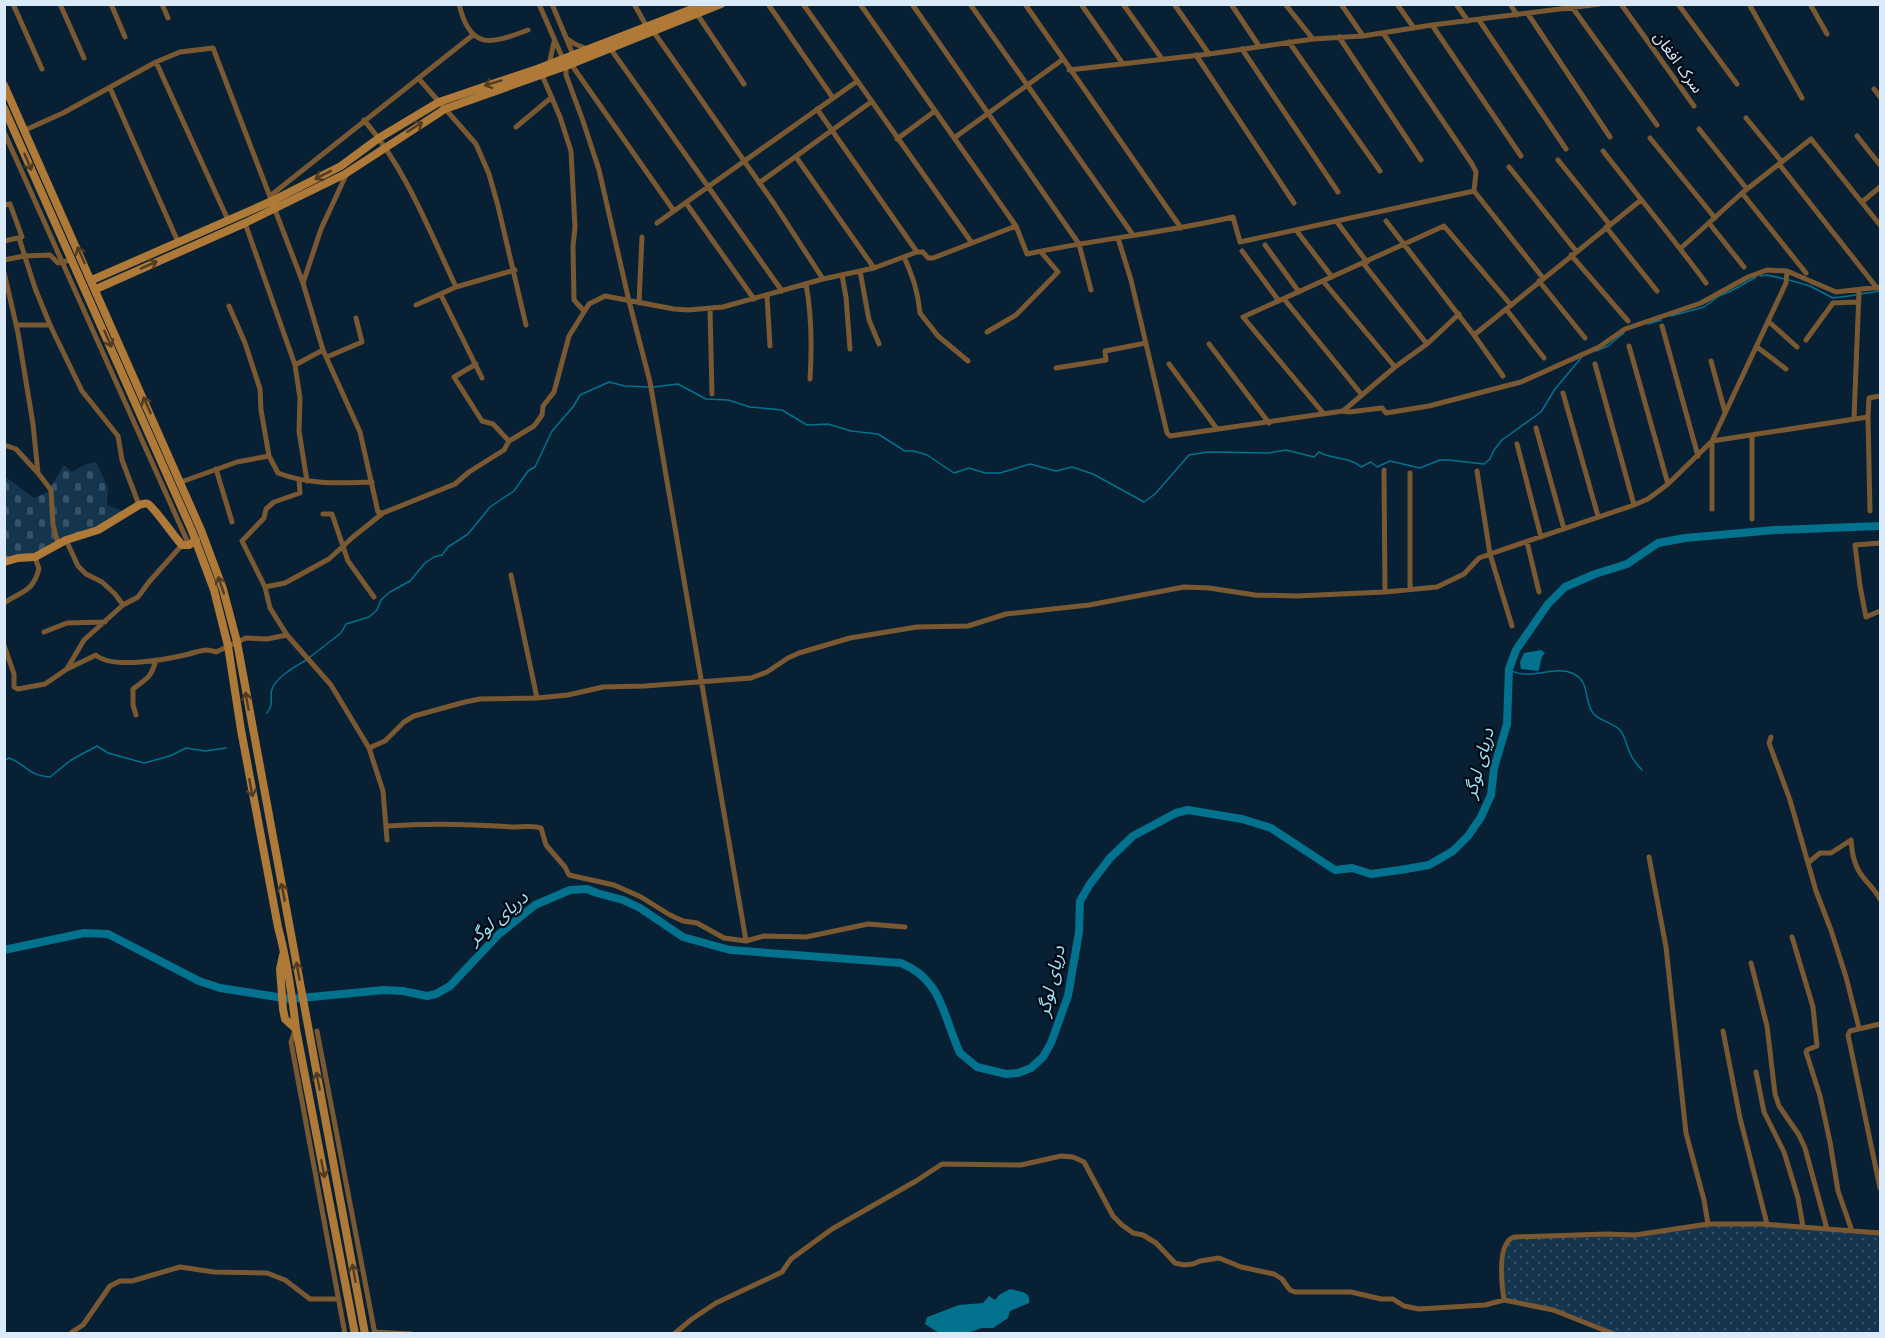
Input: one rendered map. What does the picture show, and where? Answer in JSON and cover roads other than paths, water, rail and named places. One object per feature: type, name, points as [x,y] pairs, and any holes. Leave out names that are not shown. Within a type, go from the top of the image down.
[{"type":"main road","points":[[94,285],[245,223],[272,202],[341,166],[379,138],[439,102],[549,65],[610,48],[705,4]]},
{"type":"main road","points":[[691,10],[721,4]]},
{"type":"main road","points":[[94,285],[178,242],[348,171],[445,109],[542,75],[589,50],[650,29]]},
{"type":"main road","points":[[4,85],[181,482],[223,589],[237,642],[364,1332],[355,1333],[296,1029],[293,995],[245,754],[228,646],[214,590],[189,544],[106,334],[67,261],[4,108]]},
{"type":"main road","points":[[4,562],[35,557],[62,542],[98,530],[139,505],[146,504],[153,508],[174,538],[189,544]]},
{"type":"main road","points":[[284,951],[280,969],[283,1009],[285,1019],[296,1029]]},
{"type":"street","points":[[13,4],[42,69]]},
{"type":"street","points":[[60,4],[84,58]]},
{"type":"street","points":[[111,4],[125,37]]},
{"type":"street","points":[[162,4],[168,18]]},
{"type":"street","points":[[459,4],[463,22],[468,31],[481,39],[497,42],[528,30]]},
{"type":"street","points":[[539,4],[552,35],[554,50],[549,65]]},
{"type":"street","points":[[552,4],[564,32],[570,61],[566,75],[599,170],[650,382],[746,941]]},
{"type":"street","points":[[634,4],[804,247],[823,279]]},
{"type":"street","points":[[768,4],[833,98]]},
{"type":"street","points":[[803,4],[972,243]]},
{"type":"street","points":[[860,4],[1016,226],[1027,254],[1233,217],[1240,242],[1473,191]]},
{"type":"street","points":[[912,4],[1079,244],[1091,290]]},
{"type":"street","points":[[970,4],[1133,235]]},
{"type":"street","points":[[1024,4],[1181,228]]},
{"type":"street","points":[[1081,4],[1123,64]]},
{"type":"street","points":[[1123,4],[1162,59]]},
{"type":"street","points":[[1174,4],[1209,54]]},
{"type":"street","points":[[1285,4],[1313,39]]},
{"type":"street","points":[[1341,4],[1363,36]]},
{"type":"street","points":[[1397,4],[1414,28]]},
{"type":"street","points":[[1456,4],[1468,21]]},
{"type":"street","points":[[1510,4],[1517,15]]},
{"type":"street","points":[[1069,70],[1313,39],[1363,36],[1571,6],[1600,4]]},
{"type":"street","name":"سرک افغان","points":[[1621,4],[1694,106]]},
{"type":"street","points":[[1678,4],[1737,84]]},
{"type":"street","points":[[1749,4],[1802,98]]},
{"type":"street","points":[[1810,4],[1827,34]]},
{"type":"street","points":[[1235,6],[1259,46]]},
{"type":"street","points":[[1571,6],[1657,125]]},
{"type":"street","points":[[691,10],[744,84]]},
{"type":"street","points":[[1528,14],[1610,137]]},
{"type":"street","points":[[1479,20],[1566,149]]},
{"type":"street","points":[[549,27],[555,27],[560,23]]},
{"type":"street","points":[[1432,25],[1521,156]]},
{"type":"street","points":[[564,32],[574,44],[589,50]]},
{"type":"street","points":[[1383,33],[1472,164],[1476,172],[1473,191],[1585,338]]},
{"type":"street","points":[[272,202],[364,120],[473,35]]},
{"type":"street","points":[[552,35],[675,210]]},
{"type":"street","points":[[1339,37],[1421,160]]},
{"type":"street","points":[[1289,42],[1380,171]]},
{"type":"street","points":[[16,134],[63,113],[156,62],[180,52],[213,48],[303,283],[323,350],[360,432],[378,512],[382,513]]},
{"type":"street","points":[[610,48],[782,291]]},
{"type":"street","points":[[1242,49],[1338,192]]},
{"type":"street","points":[[1196,55],[1294,203]]},
{"type":"street","points":[[954,138],[1062,60]]},
{"type":"street","points":[[156,62],[228,220]]},
{"type":"street","points":[[542,75],[571,151],[575,226],[574,300],[584,311]]},
{"type":"street","points":[[419,79],[477,144],[489,174],[526,325]]},
{"type":"street","points":[[657,223],[856,82]]},
{"type":"street","points":[[110,88],[178,242]]},
{"type":"street","points":[[1874,89],[1881,97]]},
{"type":"street","points":[[516,127],[552,97]]},
{"type":"street","points":[[759,183],[871,102]]},
{"type":"street","points":[[817,110],[917,252]]},
{"type":"street","points":[[897,139],[935,111]]},
{"type":"street","points":[[1118,238],[1131,280],[1168,435],[1269,423],[1343,411],[1382,408],[1386,413],[1428,406],[1521,382],[1599,347],[1625,329],[1701,303],[1759,272],[1767,270],[1787,273],[1836,292],[1859,292],[1879,287],[1746,118]]},
{"type":"street","points":[[364,120],[379,138],[403,175],[456,287]]},
{"type":"street","points":[[1699,129],[1806,273]]},
{"type":"street","points":[[4,260],[24,256],[50,255],[58,263],[67,261],[5,136]]},
{"type":"street","points":[[1857,136],[1881,165]]},
{"type":"street","points":[[1650,138],[1715,218]]},
{"type":"street","points":[[1681,248],[1744,191],[1812,139],[1881,225]]},
{"type":"street","points":[[1603,151],[1681,248],[1706,283]]},
{"type":"street","points":[[796,157],[874,268]]},
{"type":"street","points":[[1558,160],[1657,291]]},
{"type":"street","points":[[1509,167],[1628,321]]},
{"type":"street","points":[[303,283],[321,229],[348,171]]},
{"type":"street","points":[[1862,202],[1881,187]]},
{"type":"street","points":[[1474,335],[1641,200]]},
{"type":"street","points":[[686,203],[754,299]]},
{"type":"street","points":[[5,205],[10,204],[22,237],[19,238],[24,256],[50,325],[82,391],[118,436],[122,460],[139,505]]},
{"type":"street","points":[[1386,220],[1459,314],[1503,376]]},
{"type":"street","points":[[1337,222],[1426,345]]},
{"type":"street","points":[[245,223],[295,365],[300,398],[299,431],[307,481]]},
{"type":"street","points":[[1709,223],[1744,267]]},
{"type":"street","points":[[265,587],[285,583],[329,559],[382,513],[455,484],[469,472],[504,450],[509,441],[534,426],[542,415],[543,405],[554,392],[569,336],[589,304],[605,296],[688,310],[710,309],[874,268],[917,252],[923,252],[928,258],[933,258],[1016,226]]},
{"type":"street","points":[[1324,414],[1243,317],[1444,226],[1508,307],[1544,358]]},
{"type":"street","points":[[1296,230],[1332,277]]},
{"type":"street","points":[[639,303],[642,237]]},
{"type":"street","points":[[4,241],[19,238]]},
{"type":"street","points":[[1265,245],[1299,292]]},
{"type":"street","points":[[1242,251],[1362,394]]},
{"type":"street","points":[[987,332],[1016,315],[1058,272],[1041,252]]},
{"type":"street","points":[[904,257],[915,281],[920,313],[938,336],[968,361]]},
{"type":"street","points":[[416,306],[456,287],[514,270]]},
{"type":"street","points":[[860,271],[869,320],[879,344]]},
{"type":"street","points":[[4,272],[16,325],[33,424],[38,473]]},
{"type":"street","points":[[369,748],[385,741],[404,722],[414,716],[473,700],[537,699],[603,687],[751,678],[767,672],[799,653],[850,638],[917,627],[968,626],[1005,614],[1089,605],[1184,587],[1209,588],[1255,595],[1296,596],[1437,587],[1464,574],[1479,558],[1634,505],[1648,499],[1668,484],[1712,441],[1786,283],[1787,273]]},
{"type":"street","points":[[842,275],[850,348]]},
{"type":"street","points":[[1323,281],[1395,367]]},
{"type":"street","points":[[806,284],[811,311],[810,379]]},
{"type":"street","points":[[1854,419],[1859,292]]},
{"type":"street","points":[[441,295],[482,378]]},
{"type":"street","points":[[767,296],[770,346]]},
{"type":"street","points":[[1806,340],[1833,303],[1859,302]]},
{"type":"street","points":[[229,306],[245,343],[260,389],[261,410],[269,456],[278,473],[307,481],[372,482]]},
{"type":"street","points":[[710,309],[712,394]]},
{"type":"street","points":[[1343,411],[1395,367],[1426,345],[1459,314]]},
{"type":"street","points":[[327,357],[362,342],[356,318]]},
{"type":"street","points":[[1768,321],[1797,346]]},
{"type":"street","points":[[16,325],[50,325]]},
{"type":"street","points":[[1662,326],[1698,456]]},
{"type":"street","points":[[1056,368],[1104,360],[1105,351],[1146,343]]},
{"type":"street","points":[[1209,344],[1269,423]]},
{"type":"street","points":[[1629,346],[1668,484]]},
{"type":"street","points":[[1757,347],[1786,369]]},
{"type":"street","points":[[295,365],[323,350]]},
{"type":"street","points":[[1711,361],[1725,413]]},
{"type":"street","points":[[476,364],[454,377],[482,422],[493,424],[509,441]]},
{"type":"street","points":[[1169,364],[1217,429]]},
{"type":"street","points":[[1595,364],[1634,505]]},
{"type":"street","points":[[1563,393],[1598,516]]},
{"type":"street","points":[[1870,511],[1869,398],[1881,396]]},
{"type":"street","points":[[1712,441],[1868,417]]},
{"type":"street","points":[[1536,428],[1564,529]]},
{"type":"street","points":[[1752,435],[1752,519]]},
{"type":"street","points":[[1712,441],[1712,509]]},
{"type":"street","points":[[1517,444],[1541,537]]},
{"type":"street","points":[[4,445],[16,449],[51,490],[53,525],[58,537],[78,566],[86,574],[109,588],[123,605]]},
{"type":"street","points":[[181,482],[237,462],[269,456]]},
{"type":"street","points":[[216,469],[232,522]]},
{"type":"street","points":[[1384,470],[1385,592]]},
{"type":"street","points":[[1477,471],[1490,554],[1512,626]]},
{"type":"street","points":[[1410,473],[1410,588]]},
{"type":"street","points":[[299,480],[300,493],[274,502],[266,509],[264,518],[242,541],[265,587],[270,608],[287,635],[314,664],[351,716],[369,748],[383,791],[387,840]]},
{"type":"street","points":[[323,514],[332,514],[342,548],[352,567],[374,597]]},
{"type":"street","points":[[1527,542],[1539,592]]},
{"type":"street","points":[[1881,543],[1856,545],[1866,617],[1881,611]]},
{"type":"street","points":[[67,669],[84,640],[123,605],[138,597],[149,582],[189,544]]},
{"type":"street","points":[[4,603],[30,589],[34,584],[39,568],[35,557]]},
{"type":"street","points":[[511,575],[537,699]]},
{"type":"street","points":[[44,632],[67,623],[105,622]]},
{"type":"street","points":[[4,688],[18,689],[45,684],[67,669],[96,655],[100,659],[114,663],[156,660],[190,654],[206,648],[216,652],[246,638],[267,639],[287,635]]},
{"type":"street","points":[[4,645],[14,674],[14,687]]},
{"type":"street","points":[[136,715],[133,705],[134,688],[147,680],[156,660]]},
{"type":"street","points":[[1770,737],[1769,743],[1790,800],[1816,891],[1846,977],[1859,1028]]},
{"type":"street","points":[[387,826],[460,824],[535,826],[541,828],[546,845],[570,875],[614,885],[641,897],[670,915],[697,923],[724,938],[746,941],[764,936],[806,937],[868,924],[905,927]]},
{"type":"street","points":[[1809,862],[1820,853],[1831,853],[1851,840],[1855,864],[1881,899]]},
{"type":"street","points":[[1649,857],[1666,947],[1686,1133],[1708,1224]]},
{"type":"street","points":[[1792,937],[1813,1007],[1817,1046],[1806,1052],[1820,1096],[1838,1191],[1852,1231]]},
{"type":"street","points":[[1751,963],[1767,1026],[1775,1094],[1779,1106],[1805,1148],[1827,1229]]},
{"type":"street","points":[[1881,1024],[1850,1031],[1849,1041],[1881,1188]]},
{"type":"street","points":[[296,1029],[291,1042],[345,1334]]},
{"type":"street","points":[[317,1031],[374,1333],[411,1334]]},
{"type":"street","points":[[1723,1031],[1740,1118],[1767,1224]]},
{"type":"street","points":[[1756,1072],[1764,1112],[1784,1152],[1798,1198],[1803,1227]]},
{"type":"street","points":[[674,1334],[716,1303],[782,1272],[791,1258],[817,1242],[832,1229],[942,1164],[1020,1165],[1061,1155],[1084,1162],[1113,1215],[1122,1225],[1133,1233],[1143,1235],[1156,1243],[1175,1263],[1193,1264],[1219,1257],[1241,1268],[1274,1274],[1295,1292],[1351,1292],[1381,1299],[1393,1299],[1404,1306],[1419,1309],[1485,1305],[1504,1300],[1553,1310],[1614,1334]]},
{"type":"street","points":[[1504,1300],[1502,1258],[1504,1245],[1509,1239],[1546,1235],[1635,1235],[1708,1224],[1767,1224],[1881,1233]]},
{"type":"street","points":[[73,1334],[72,1332],[90,1317],[110,1286],[120,1281],[132,1281],[180,1267],[214,1272],[267,1273],[285,1280],[310,1299],[338,1299]]},
{"type":"waterway","points":[[1760,276],[1767,275],[1785,279]]},
{"type":"waterway","points":[[1671,316],[1704,307],[1719,296],[1756,277]]},
{"type":"waterway","points":[[1789,280],[1810,286],[1833,298],[1856,295]]},
{"type":"waterway","points":[[1860,294],[1880,291]]},
{"type":"waterway","points":[[1648,324],[1661,320]]},
{"type":"waterway","points":[[1596,351],[1608,346],[1624,333]]},
{"type":"waterway","points":[[653,387],[678,384],[706,399],[728,400],[750,407],[782,410],[807,425],[828,424],[851,431],[878,434],[905,451],[927,455],[954,473],[969,468],[985,473],[1000,473],[1030,464],[1056,471],[1072,467],[1093,474],[1144,502],[1155,494],[1189,455],[1208,452],[1269,453],[1286,450],[1314,457],[1319,452],[1351,461],[1361,467],[1371,462],[1377,467],[1390,461],[1420,468],[1440,460],[1484,464],[1502,440],[1541,412],[1555,389],[1581,358]]},
{"type":"waterway","points":[[310,657],[341,633],[346,624],[369,617],[390,592],[410,581],[425,563],[442,555],[448,547],[468,534],[490,507],[514,491],[528,471],[535,467],[552,431],[573,407],[580,395],[609,382],[625,386],[648,387]]},
{"type":"waterway","name":"دریای لوگر","points":[[4,950],[84,933],[108,934],[199,981],[220,988],[290,999],[384,990],[427,996],[450,986],[498,935],[535,905],[570,890],[587,889],[640,908],[683,937],[730,950],[901,963],[915,970],[934,989],[960,1053],[977,1067],[1006,1074],[1018,1073],[1031,1068],[1043,1057],[1051,1043],[1068,996],[1079,932],[1080,901],[1110,858],[1133,836],[1176,813],[1188,810],[1242,819],[1271,828],[1335,870],[1352,868],[1371,874],[1429,865],[1453,851],[1468,836],[1481,817],[1491,795],[1494,768],[1507,724],[1509,669],[1516,650],[1548,604],[1565,587],[1627,564],[1658,543],[1685,538],[1775,530],[1880,526]]},
{"type":"waterway","points":[[267,713],[271,706],[271,692],[274,685],[287,672],[306,660]]},
{"type":"waterway","points":[[1509,669],[1524,674],[1565,671],[1578,676],[1582,681],[1593,713],[1620,730],[1632,757],[1642,770]]},
{"type":"waterway","points":[[4,761],[9,758],[31,772],[50,777],[71,760],[97,746],[108,753],[144,763],[170,756],[186,748],[205,751],[226,748]]}]
